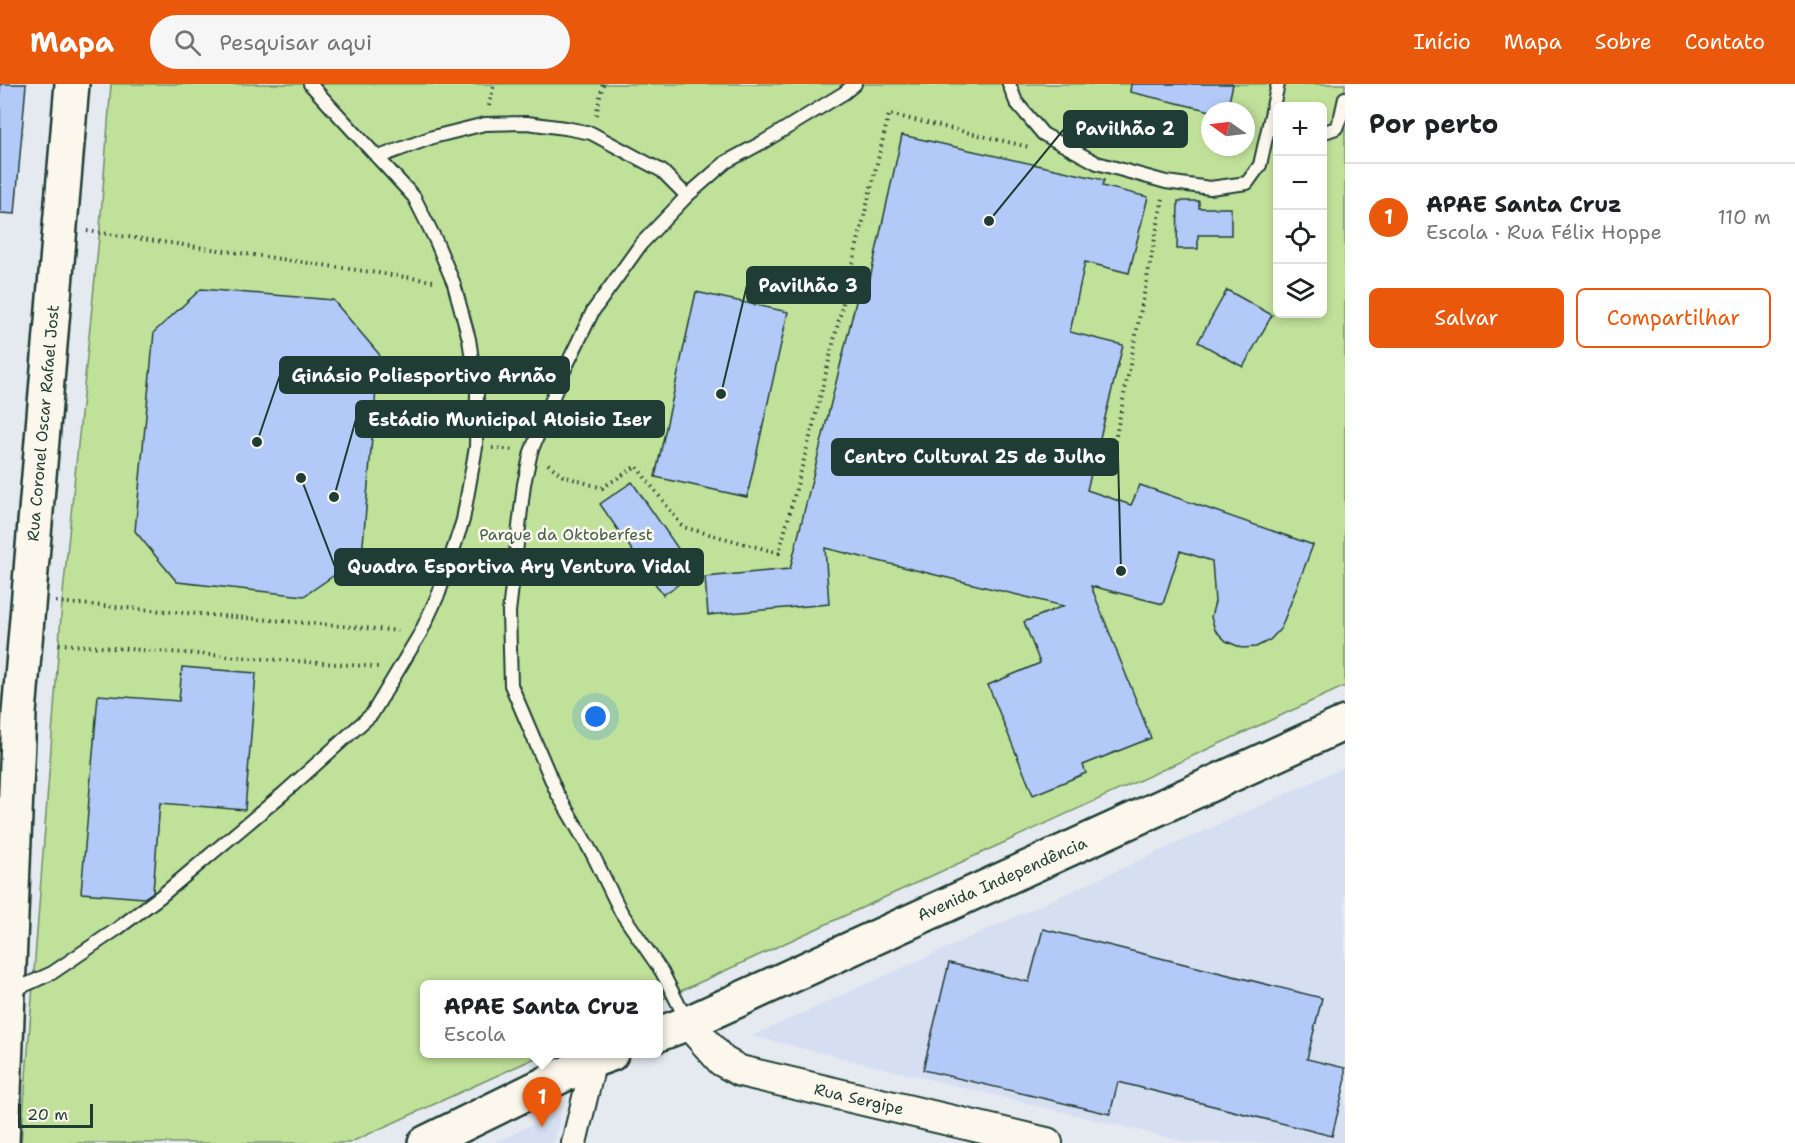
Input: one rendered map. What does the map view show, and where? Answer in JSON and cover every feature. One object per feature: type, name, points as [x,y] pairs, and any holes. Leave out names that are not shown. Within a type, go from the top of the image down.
[{"type":"main road","name":"Rua Coronel Oscar Rafael Jost","points":[[2,1142],[4,991],[16,762],[9,711],[28,600],[72,84]]},
{"type":"main road","name":"Avenida Independência","points":[[673,1028],[1345,723]]},
{"type":"main road","name":"Rua Coronel Oscar Rafael Jost","points":[[0,838],[16,762]]},
{"type":"main road","points":[[425,1143],[600,1058]]},
{"type":"street","name":"Rua Sergipe","points":[[673,1028],[740,1071],[991,1136],[1047,1143]]},
{"type":"street","points":[[574,1143],[602,1058]]},
{"type":"lane","points":[[4,991],[52,973],[161,896],[372,714],[421,632],[439,593],[463,520],[477,447],[477,393],[469,339],[454,284],[414,197],[310,84]]},
{"type":"lane","points":[[673,1028],[662,972],[621,912],[593,855],[557,793],[511,685],[509,612],[524,484],[531,452],[561,377],[593,311],[641,244],[687,195],[726,162],[776,135],[855,84]]},
{"type":"lane","points":[[1009,84],[1016,102],[1043,134],[1097,163],[1166,182],[1210,188],[1247,183],[1260,165],[1273,125]]},
{"type":"lane","points":[[1276,102],[1278,84]]},
{"type":"lane","points":[[1327,131],[1336,128],[1345,98]]},
{"type":"lane","points":[[379,157],[433,136],[485,124],[527,123],[591,133],[662,171],[687,195]]},
{"type":"lane","points":[[450,559],[514,568]]},
{"type":"path","points":[[591,133],[603,84]]},
{"type":"path","points":[[477,447],[531,452],[563,476],[602,488],[636,466],[683,527],[779,553],[889,114],[1039,150]]},
{"type":"path","points":[[1110,471],[1166,182]]},
{"type":"path","points":[[60,227],[454,284]]},
{"type":"path","points":[[28,600],[421,632]]},
{"type":"path","points":[[59,644],[401,668]]},
{"type":"shaded area","points":[[1345,767],[1345,1143],[1190,1143],[752,1036]]},
{"type":"shaded area","points":[[561,1111],[554,1143],[493,1143]]},
{"type":"green space","name":"Parque da Oktoberfest","points":[[111,84],[1345,84],[1345,686],[663,999],[663,980],[420,980],[420,1058],[535,1058],[349,1143],[21,1143],[62,603],[100,228]]},
{"type":"building","points":[[0,84],[26,84],[15,214],[0,213]]},
{"type":"building","points":[[1131,84],[1233,84],[1229,102],[1201,102],[1201,109],[1130,92]]},
{"type":"building","points":[[902,135],[1104,180],[1102,186],[1148,197],[1129,273],[1085,262],[1070,332],[1123,345],[1087,490],[1131,505],[1140,485],[1313,545],[1281,628],[1270,640],[1256,647],[1242,648],[1226,641],[1215,630],[1211,617],[1215,602],[1212,561],[1180,551],[1163,604],[1091,586],[1151,738],[1083,765],[1086,773],[1033,795],[988,685],[1040,663],[1024,622],[1063,606],[825,548],[829,604],[708,615],[705,577],[790,569],[861,281],[869,283]]},
{"type":"building","points":[[1178,201],[1199,201],[1199,208],[1231,208],[1231,235],[1198,235],[1198,249],[1177,249]]},
{"type":"building","points":[[201,289],[333,300],[379,354],[362,556],[304,596],[177,582],[135,531],[154,332]]},
{"type":"building","points":[[1227,290],[1272,315],[1243,367],[1198,342]]},
{"type":"building","points":[[696,292],[788,312],[747,497],[655,477]]},
{"type":"building","points":[[632,482],[695,573],[663,595],[600,504]]},
{"type":"building","points":[[182,667],[256,673],[245,810],[160,803],[153,892],[144,898],[81,893],[98,695],[179,701]]},
{"type":"building","points":[[1043,929],[1322,998],[1307,1059],[1345,1068],[1345,1083],[1332,1136],[1118,1082],[1110,1114],[923,1070],[949,963],[1029,982]]},
{"type":"place","name":"Pavilhão 2","points":[[989,221]]},
{"type":"place","name":"Pavilhão 3","points":[[721,394]]},
{"type":"place","name":"Ginásio Poliesportivo Arnão","points":[[257,442]]},
{"type":"place","name":"Quadra Esportiva Ary Ventura Vidal","points":[[301,478]]},
{"type":"place","name":"Estádio Municipal Aloisio Iser","points":[[334,497]]},
{"type":"place","name":"Centro Cultural 25 de Julho","points":[[1121,571]]},
{"type":"place","name":"APAE Santa Cruz","points":[[542,1127]]}]
